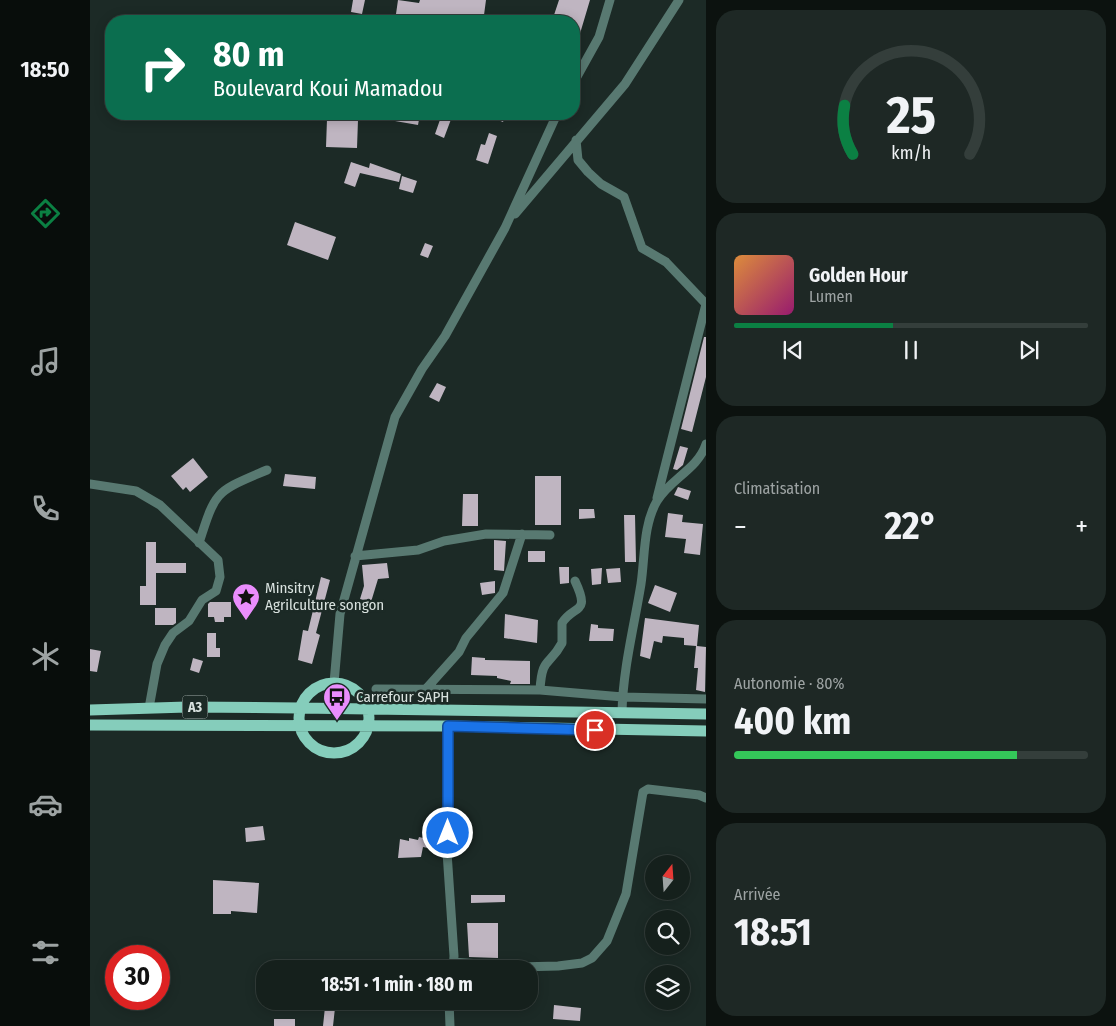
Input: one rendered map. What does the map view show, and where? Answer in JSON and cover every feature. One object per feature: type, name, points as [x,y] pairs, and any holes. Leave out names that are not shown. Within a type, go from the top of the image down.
[{"type":"main road","points":[[334,683],[345,685],[355,690],[363,698],[368,709],[368,726],[364,737],[356,746],[345,752],[333,754],[321,752],[311,745],[303,736],[299,725],[300,708],[305,698],[312,690],[322,685],[334,683]]},
{"type":"main road","name":"A3","points":[[90,710],[300,708],[706,714]]},
{"type":"main road","name":"A3","points":[[90,725],[448,726],[706,731]]},
{"type":"street","points":[[580,71],[600,36],[610,0]]},
{"type":"street","points":[[505,228],[576,140],[625,84],[679,0]]},
{"type":"street","points":[[334,683],[340,614],[395,417],[422,368],[446,336],[505,228],[554,120]]},
{"type":"street","points":[[576,140],[578,160],[588,172],[601,184],[617,191],[624,197],[642,248],[666,262],[706,304],[644,551],[642,581],[623,680],[622,712]]},
{"type":"street","points":[[656,503],[669,484],[700,460],[706,444]]},
{"type":"street","points":[[199,543],[211,506],[219,493],[267,470]]},
{"type":"street","points":[[90,484],[136,491],[160,505],[218,560],[219,582],[216,591],[202,600],[189,621],[173,633],[165,646],[157,664],[150,708]]},
{"type":"street","points":[[355,556],[418,550],[444,541],[486,534],[550,535]]},
{"type":"street","points":[[426,690],[459,652],[466,638],[504,593],[522,534]]},
{"type":"street","points":[[540,690],[541,671],[546,661],[562,643],[562,623],[580,608],[582,602],[581,593],[575,581]]},
{"type":"street","points":[[376,689],[540,690],[623,697],[706,699]]},
{"type":"street","points":[[448,726],[448,852],[453,960]]},
{"type":"street","points":[[538,966],[582,963],[592,958],[607,941],[626,894],[643,792],[648,790],[700,795],[706,798]]},
{"type":"street","points":[[449,1010],[450,1026]]},
{"type":"building","points":[[353,0],[365,0],[362,14],[351,12]]},
{"type":"building","points":[[398,0],[419,3],[420,0],[486,0],[484,15],[396,15]]},
{"type":"building","points":[[559,0],[590,0],[580,34],[580,15],[554,15]]},
{"type":"building","points":[[327,120],[358,120],[357,148],[326,147]]},
{"type":"building","points":[[395,120],[419,120],[418,125]]},
{"type":"building","points":[[440,120],[451,120],[444,138],[435,134]]},
{"type":"building","points":[[489,133],[497,136],[488,164],[476,160],[481,144],[485,145]]},
{"type":"building","points":[[351,162],[369,168],[370,163],[401,174],[399,182],[360,173],[355,187],[344,183]]},
{"type":"building","points":[[402,176],[417,181],[413,193],[399,189]]},
{"type":"building","points":[[295,222],[336,237],[328,260],[287,245]]},
{"type":"building","points":[[425,243],[433,246],[428,258],[420,255]]},
{"type":"building","points":[[704,337],[706,337],[706,377],[692,432],[681,429]]},
{"type":"building","points":[[437,383],[446,387],[439,402],[429,397]]},
{"type":"building","points":[[680,446],[688,448],[683,465],[677,470],[673,469]]},
{"type":"building","points":[[193,458],[208,477],[190,492],[186,487],[183,490],[171,476]]},
{"type":"building","points":[[285,474],[316,477],[315,489],[283,486]]},
{"type":"building","points":[[535,476],[561,476],[561,525],[535,525]]},
{"type":"building","points":[[678,487],[691,491],[688,500],[674,495]]},
{"type":"building","points":[[463,494],[478,494],[478,526],[462,526]]},
{"type":"building","points":[[579,509],[594,509],[595,518],[579,519]]},
{"type":"building","points":[[668,513],[683,515],[682,522],[703,524],[700,555],[684,553],[686,539],[665,537]]},
{"type":"building","points":[[624,515],[635,515],[636,562],[625,562]]},
{"type":"building","points":[[494,540],[506,541],[504,571],[494,570]]},
{"type":"building","points":[[146,542],[156,542],[156,563],[186,563],[186,573],[156,573],[156,605],[140,605],[140,586],[146,586]]},
{"type":"building","points":[[528,551],[545,551],[545,562],[528,562]]},
{"type":"building","points":[[387,563],[389,578],[378,579],[371,602],[360,599],[364,586],[362,565]]},
{"type":"building","points":[[559,567],[569,567],[569,583],[560,584]]},
{"type":"building","points":[[602,568],[601,584],[592,585],[591,569]]},
{"type":"building","points":[[620,568],[621,582],[608,583],[606,569]]},
{"type":"building","points":[[321,577],[330,580],[316,633],[320,635],[312,664],[298,660],[303,630],[308,631]]},
{"type":"building","points":[[495,581],[495,593],[482,595],[480,583]]},
{"type":"building","points":[[655,585],[677,593],[670,612],[648,603]]},
{"type":"building","points":[[210,602],[231,602],[231,617],[224,617],[224,622],[215,622],[214,617],[208,617],[208,604]]},
{"type":"building","points":[[155,608],[176,608],[176,623],[173,625],[155,625]]},
{"type":"building","points":[[505,614],[538,620],[537,643],[504,638]]},
{"type":"building","points":[[645,618],[699,625],[697,646],[706,647],[705,692],[696,690],[698,668],[694,668],[696,646],[684,645],[684,638],[663,636],[662,643],[654,641],[650,659],[640,656]]},
{"type":"building","points":[[591,624],[598,625],[598,628],[614,629],[613,641],[589,641]]},
{"type":"building","points":[[207,633],[216,633],[216,648],[220,648],[220,657],[207,657]]},
{"type":"building","points":[[90,649],[101,651],[97,672],[90,671]]},
{"type":"building","points":[[472,657],[485,658],[485,660],[530,661],[530,684],[510,684],[511,681],[497,678],[497,676],[471,675]]},
{"type":"building","points":[[193,658],[203,661],[199,673],[190,670]]},
{"type":"building","points":[[263,826],[265,840],[246,842],[245,828]]},
{"type":"building","points":[[419,837],[440,842],[438,850],[423,847],[421,857],[398,858],[400,839],[409,841],[409,838],[418,840]]},
{"type":"building","points":[[213,880],[259,883],[257,913],[231,911],[231,914],[213,914]]},
{"type":"building","points":[[471,895],[505,895],[505,902],[471,903]]},
{"type":"building","points":[[467,923],[498,923],[498,958],[469,957]]},
{"type":"building","points":[[554,1005],[581,1008],[580,1021],[553,1019]]},
{"type":"building","points":[[325,1010],[335,1010],[333,1026],[323,1026]]},
{"type":"building","points":[[274,1019],[295,1019],[295,1026],[274,1026]]},
{"type":"place","name":"Minsitry Agrilculture songon","points":[[246,621]]},
{"type":"place","name":"Carrefour SAPH","points":[[337,721]]},
{"type":"route","points":[[448,833],[448,726],[595,730]]}]
